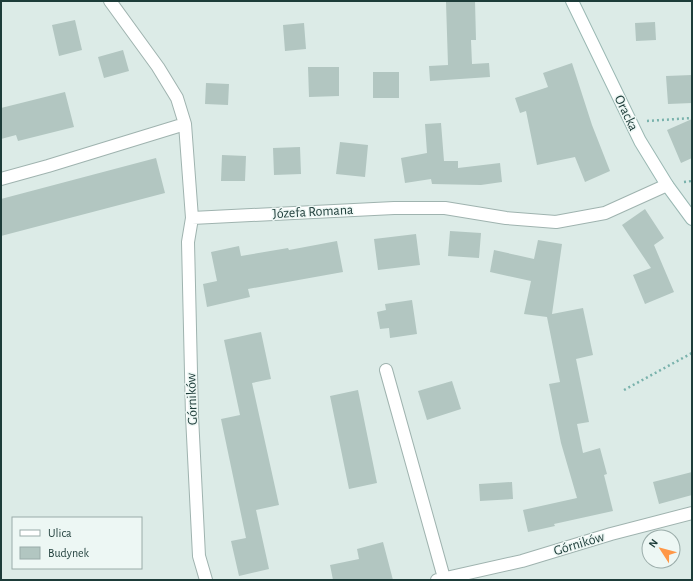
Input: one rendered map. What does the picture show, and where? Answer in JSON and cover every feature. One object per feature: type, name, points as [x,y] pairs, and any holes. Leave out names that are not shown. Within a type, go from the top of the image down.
[{"type":"street","points":[[110,1],[158,67],[177,98],[185,124],[192,218]]},
{"type":"street","name":"Oracka","points":[[572,1],[640,141],[667,185],[692,219]]},
{"type":"street","points":[[1,179],[185,124]]},
{"type":"street","name":"Józefa Romana","points":[[192,218],[394,208],[445,208],[506,218],[556,222],[606,213],[667,185]]},
{"type":"street","name":"Górników","points":[[192,218],[188,242],[192,416],[199,556],[206,580]]},
{"type":"street","points":[[386,370],[441,579]]},
{"type":"street","name":"Górników","points":[[441,579],[467,577],[611,534],[692,513]]},
{"type":"path","points":[[631,123],[692,118]]},
{"type":"path","points":[[624,390],[692,353]]},
{"type":"building","points":[[475,1],[476,40],[471,40],[472,64],[489,63],[490,77],[430,81],[429,66],[448,65],[446,2]]},
{"type":"building","points":[[75,20],[82,50],[59,56],[52,25]]},
{"type":"building","points":[[655,22],[656,40],[636,41],[635,23]]},
{"type":"building","points":[[304,23],[306,49],[285,51],[283,25]]},
{"type":"building","points":[[123,50],[129,71],[104,78],[98,57]]},
{"type":"building","points":[[572,63],[592,125],[610,171],[585,182],[575,157],[537,165],[526,111],[520,113],[515,98],[548,87],[543,73]]},
{"type":"building","points":[[308,67],[339,67],[339,96],[309,97]]},
{"type":"building","points":[[373,72],[399,72],[399,98],[373,98]]},
{"type":"building","points":[[692,75],[692,103],[668,104],[666,76]]},
{"type":"building","points":[[206,83],[229,84],[228,105],[205,104]]},
{"type":"building","points":[[65,92],[74,127],[18,141],[16,135],[1,139],[1,108]]},
{"type":"building","points":[[692,119],[692,158],[681,163],[667,130]]},
{"type":"building","points":[[441,123],[444,161],[458,161],[458,168],[500,163],[502,182],[481,185],[432,184],[431,179],[405,183],[401,158],[427,153],[425,124]]},
{"type":"building","points":[[340,142],[368,145],[365,177],[336,174]]},
{"type":"building","points":[[300,147],[301,174],[274,175],[273,148]]},
{"type":"building","points":[[222,155],[246,156],[245,181],[221,181]]},
{"type":"building","points":[[156,158],[165,193],[1,236],[1,199]]},
{"type":"building","points":[[645,209],[664,238],[654,245],[674,292],[645,304],[633,275],[651,268],[622,225]]},
{"type":"building","points":[[450,231],[481,233],[479,258],[448,256]]},
{"type":"building","points":[[416,234],[420,265],[378,270],[374,239]]},
{"type":"building","points":[[538,240],[562,244],[552,314],[583,308],[593,355],[576,359],[589,422],[577,424],[583,453],[600,448],[607,474],[604,475],[613,511],[554,524],[555,526],[528,532],[523,510],[577,498],[561,443],[549,384],[560,382],[547,317],[524,314],[531,281],[490,272],[494,250],[534,259]]},
{"type":"building","points":[[337,241],[343,272],[248,289],[250,297],[207,307],[203,284],[217,281],[211,252],[239,246],[241,256],[288,248],[289,250]]},
{"type":"building","points":[[412,300],[417,334],[390,338],[389,328],[380,329],[377,312],[386,310],[385,304]]},
{"type":"building","points":[[261,332],[271,379],[252,383],[279,505],[256,510],[269,569],[239,576],[231,541],[246,538],[221,419],[240,415],[224,340]]},
{"type":"building","points":[[452,381],[461,409],[427,420],[418,391]]},
{"type":"building","points":[[358,390],[377,483],[349,489],[330,396]]},
{"type":"building","points":[[692,472],[692,495],[659,504],[653,482]]},
{"type":"building","points":[[512,482],[513,499],[480,501],[479,484]]},
{"type":"building","points":[[383,542],[393,580],[333,580],[330,565],[359,559],[357,549]]}]
